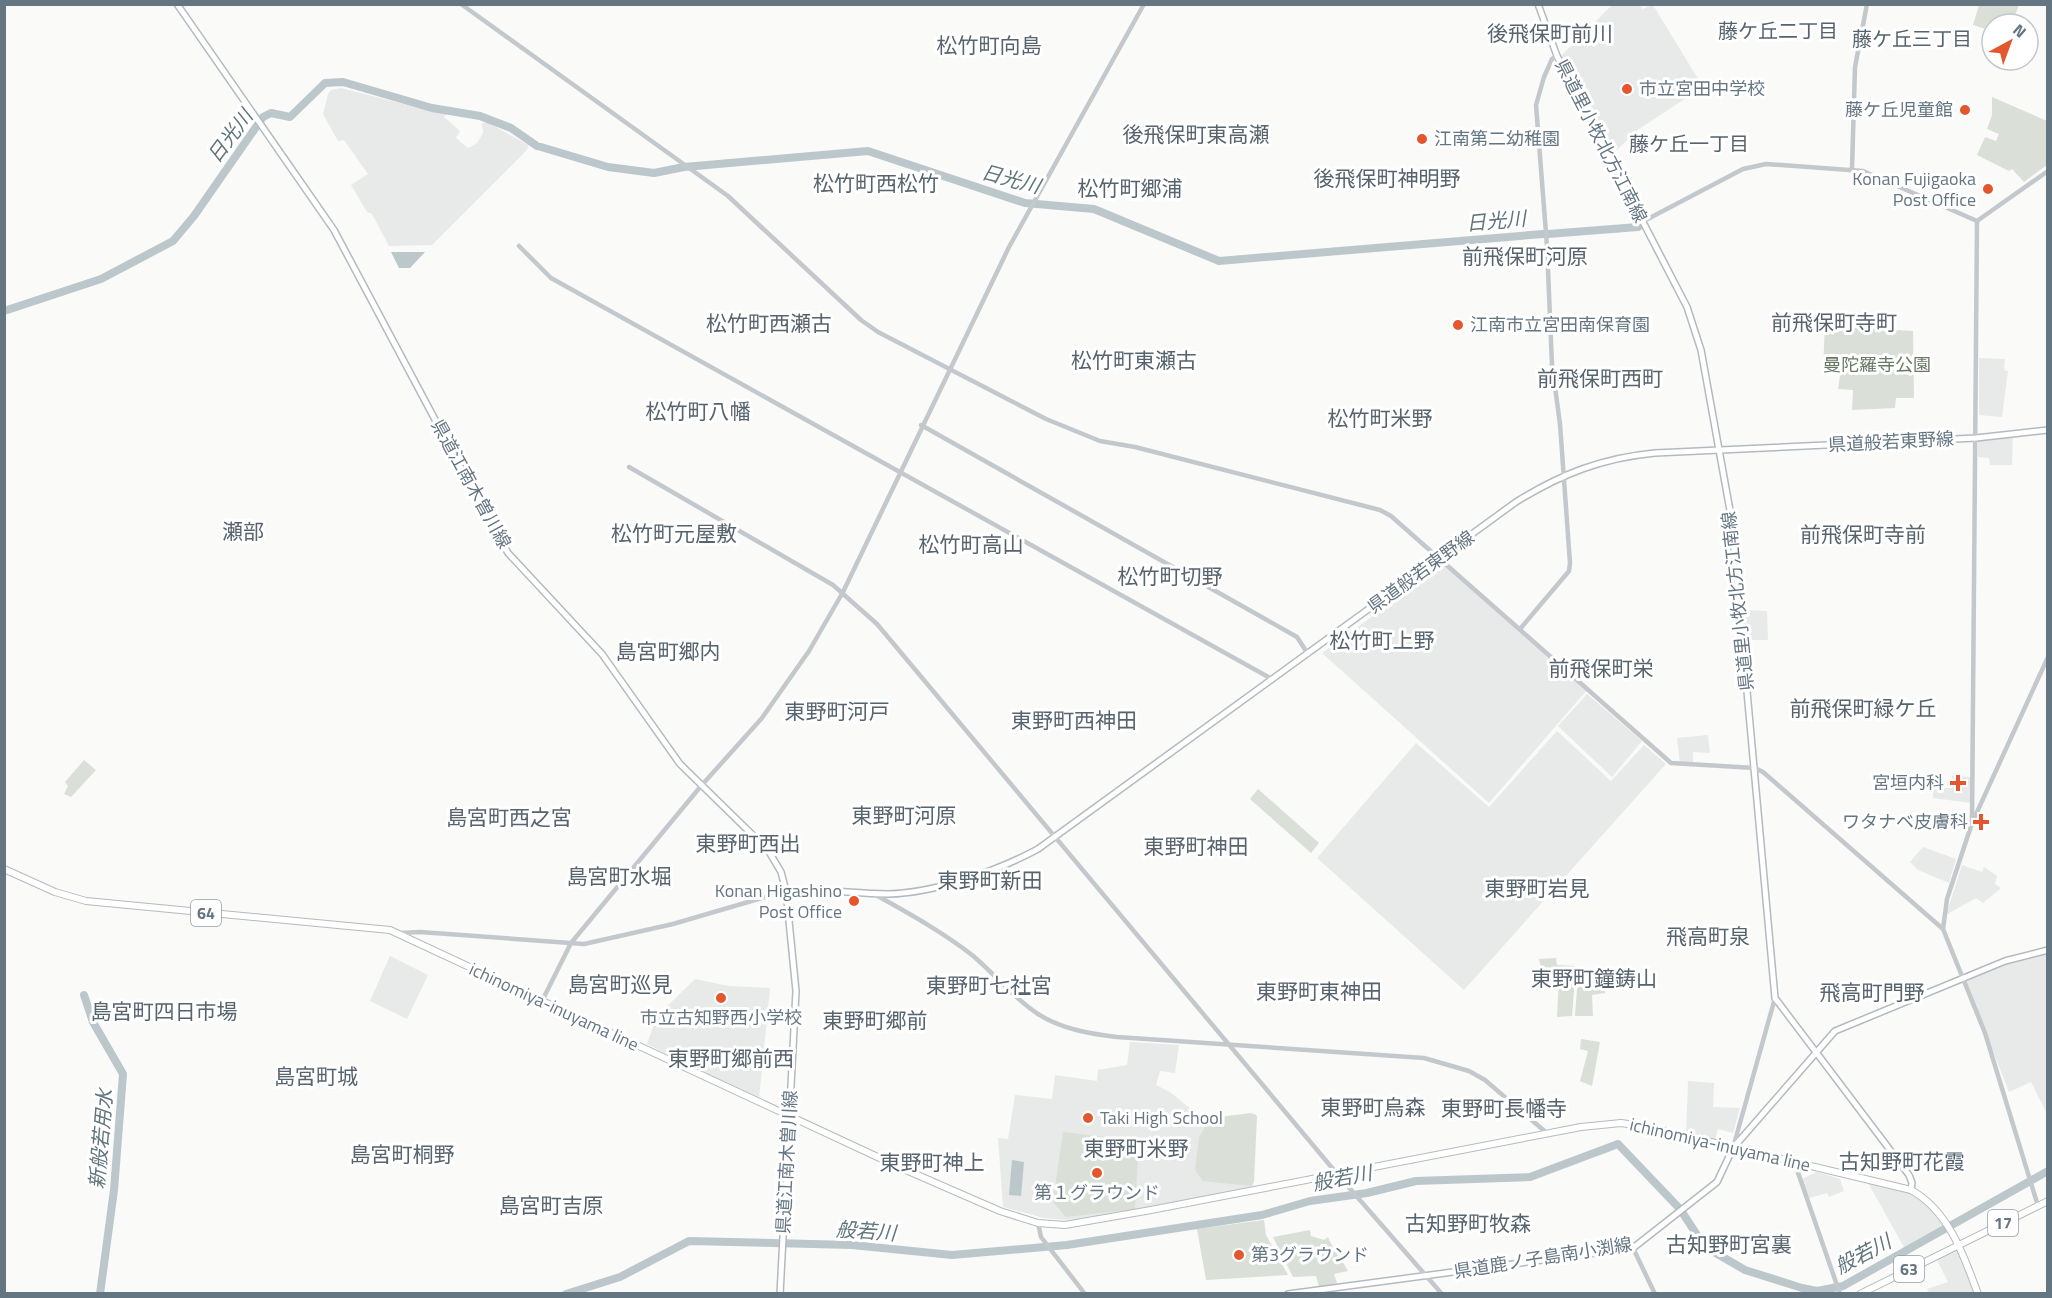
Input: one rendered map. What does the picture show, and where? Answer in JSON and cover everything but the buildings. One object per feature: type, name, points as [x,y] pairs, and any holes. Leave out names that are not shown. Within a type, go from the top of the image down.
[{"type":"main road","name":"県道江南木曽川線","points":[[177,4],[334,230],[497,536],[521,569],[602,654],[667,747],[701,786],[768,849],[781,872],[786,891],[796,991],[780,1293]]},
{"type":"main road","name":"県道里小牧北方江南線","points":[[1538,4],[1557,57],[1684,301],[1696,331],[1731,516],[1775,998]]},
{"type":"main road","name":"県道般若東野線","points":[[786,891],[838,890],[874,894],[927,888],[999,868],[1038,849],[1441,559],[1516,502],[1564,475],[1593,463],[1622,457],[1976,438],[2048,430]]},
{"type":"main road","name":"ichinomiya-inuyama line","points":[[4,868],[55,892],[86,901],[381,929],[397,933],[790,1116],[1000,1210],[1038,1223],[1065,1225],[1581,1127],[1621,1123],[1648,1126],[1911,1190],[1931,1205],[1959,1245],[1978,1293]]},
{"type":"main road","name":"県道鹿ノ子島南小渕線","points":[[1288,1293],[1633,1248],[1717,1182],[1733,1148],[1835,1031],[2025,954],[2048,950]]},
{"type":"main road","points":[[1775,998],[1910,1178],[1911,1190]]},
{"type":"main road","name":"17","points":[[1959,1245],[2048,1201]]},
{"type":"main road","name":"63","points":[[1860,1293],[1959,1245]]},
{"type":"street","points":[[461,4],[689,167],[741,207],[861,320],[948,369],[1046,419],[1100,441],[1135,447],[1380,510],[1404,526],[1671,763],[1755,768],[1943,929]]},
{"type":"street","points":[[542,1001],[571,943],[780,694],[843,592],[948,369],[1034,204],[1144,4]]},
{"type":"street","points":[[1851,170],[1856,67],[1867,4]]},
{"type":"street","points":[[1520,629],[1569,572],[1564,475],[1552,365],[1547,246],[1536,105],[1544,77],[1552,59],[1557,57]]},
{"type":"street","points":[[1642,222],[1756,164],[1851,170],[1881,176],[1977,221]]},
{"type":"street","points":[[1977,221],[2048,171]]},
{"type":"street","points":[[1972,823],[1977,221]]},
{"type":"street","points":[[519,246],[551,278],[1272,679]]},
{"type":"street","points":[[921,425],[1297,637],[1308,654]]},
{"type":"street","points":[[629,467],[843,592],[877,624],[1228,1044],[1442,1293]]},
{"type":"street","points":[[2038,1206],[1988,1045],[1943,929],[1947,899],[1972,823],[2048,657]]},
{"type":"street","points":[[397,933],[420,932],[584,944],[662,927],[786,891]]},
{"type":"street","points":[[874,894],[941,932],[1041,1016],[1095,1035],[1424,1058],[1450,1065],[1485,1080],[1548,1134]]},
{"type":"street","points":[[1733,1148],[1775,998]]},
{"type":"street","points":[[1794,1161],[1838,1290]]},
{"type":"street","points":[[1038,1223],[1041,1237],[1085,1293]]},
{"type":"street","points":[[1633,1248],[1655,1293]]},
{"type":"shaded area","points":[[1612,5],[1640,5],[1642,9],[1653,5],[1703,87],[1636,131],[1612,155],[1560,57]]},
{"type":"shaded area","points":[[341,88],[447,113],[444,117],[460,131],[456,138],[468,148],[477,143],[483,133],[482,123],[487,122],[528,145],[527,150],[432,245],[389,246],[372,214],[367,212],[351,185],[368,174],[344,140],[338,141],[323,114],[328,94],[331,90]]},
{"type":"shaded area","points":[[391,252],[425,252],[410,268],[399,268]]},
{"type":"shaded area","points":[[1979,358],[2005,359],[2004,370],[2008,371],[2002,417],[1979,415]]},
{"type":"shaded area","points":[[2013,436],[2012,465],[1990,465],[1989,458],[1978,457],[1978,440]]},
{"type":"shaded area","points":[[1445,563],[1587,690],[1489,803],[1322,653]]},
{"type":"shaded area","points":[[1743,610],[1767,611],[1768,640],[1744,640]]},
{"type":"shaded area","points":[[1587,694],[1642,741],[1612,777],[1558,726]]},
{"type":"shaded area","points":[[1557,731],[1611,781],[1644,745],[1666,764],[1464,990],[1317,858],[1416,743],[1489,807]]},
{"type":"shaded area","points":[[1708,735],[1710,753],[1693,752],[1693,764],[1680,763],[1677,738]]},
{"type":"shaded area","points":[[1952,776],[1972,777],[1971,803],[1933,798],[1933,788],[1952,788]]},
{"type":"shaded area","points":[[1923,847],[1956,859],[1949,883],[1918,870],[1910,862]]},
{"type":"shaded area","points":[[1962,865],[1982,872],[1984,867],[1997,876],[1995,884],[2001,888],[1983,903],[1976,898],[1946,915]]},
{"type":"shaded area","points":[[2047,952],[2047,1114],[2031,1082],[2009,1092],[1965,979],[2025,955]]},
{"type":"shaded area","points":[[390,956],[428,975],[407,1019],[370,1001]]},
{"type":"shaded area","points":[[695,979],[729,986],[770,988],[759,1099],[647,1044],[657,1016]]},
{"type":"shaded area","points":[[1130,1042],[1179,1045],[1175,1073],[1160,1071],[1156,1085],[1170,1092],[1203,1119],[1256,1114],[1253,1189],[1137,1211],[1065,1220],[1044,1218],[1003,1207],[998,1138],[1008,1139],[1015,1095],[1052,1099],[1055,1075],[1097,1081],[1098,1070],[1127,1065]]},
{"type":"shaded area","points":[[1688,1081],[1714,1083],[1713,1107],[1740,1108],[1733,1133],[1718,1129],[1715,1140],[1686,1133]]},
{"type":"shaded area","points":[[1012,1160],[1024,1162],[1021,1196],[1009,1195]]},
{"type":"shaded area","points":[[1817,1172],[1840,1179],[1844,1191],[1829,1197],[1827,1193],[1809,1198],[1802,1179]]},
{"type":"shaded area","points":[[1867,1181],[1910,1192],[1930,1206],[1946,1227],[1905,1249]]},
{"type":"shaded area","points":[[1958,1247],[1975,1293],[1929,1293],[1927,1289],[1948,1282],[1936,1258]]},
{"type":"green space","points":[[1979,4],[2019,5],[2016,12],[1980,12],[1980,27],[1973,25]]},
{"type":"green space","points":[[1992,97],[2047,121],[2047,165],[2024,182],[2012,169],[2009,171],[1977,155],[1985,137],[1996,141],[1999,134],[1987,129],[1992,115]]},
{"type":"green space","name":"曼陀羅寺公園","points":[[1825,326],[1913,331],[1914,398],[1896,398],[1895,408],[1852,410],[1853,390],[1838,389],[1841,370],[1823,369]]},
{"type":"green space","points":[[84,760],[96,770],[71,797],[64,794],[68,786],[65,782]]},
{"type":"green space","points":[[1258,789],[1319,843],[1311,853],[1250,799]]},
{"type":"green space","points":[[1556,958],[1557,965],[1575,966],[1575,975],[1543,977],[1539,959]]},
{"type":"green space","points":[[1614,972],[1615,983],[1605,983],[1605,993],[1592,995],[1593,1016],[1575,1016],[1578,976]]},
{"type":"green space","points":[[1575,977],[1572,1016],[1557,1017],[1559,979]]},
{"type":"green space","points":[[1581,1039],[1600,1042],[1592,1086],[1580,1081],[1588,1051],[1580,1049]]},
{"type":"green space","points":[[1251,1113],[1257,1116],[1254,1182],[1251,1186],[1203,1181],[1195,1170],[1199,1137],[1211,1118]]},
{"type":"green space","name":"第１グラウンド","points":[[1063,1132],[1139,1141],[1135,1209],[1066,1217],[1053,1202]]},
{"type":"green space","name":"第3グラウンド","points":[[1264,1220],[1266,1235],[1288,1275],[1206,1280],[1197,1229]]},
{"type":"green space","points":[[1310,1230],[1311,1236],[1324,1240],[1328,1237],[1348,1271],[1334,1274],[1337,1283],[1319,1287],[1316,1276],[1293,1277],[1273,1237]]},
{"type":"waterway","name":"日光川","points":[[4,311],[101,279],[173,241],[194,216],[263,117],[271,113],[290,117],[325,83],[343,82],[432,108],[480,116],[511,128],[537,146]]},
{"type":"waterway","name":"日光川","points":[[541,147],[608,167],[654,173],[684,167],[868,151],[1025,203],[1094,209],[1219,261],[1543,234]]},
{"type":"waterway","name":"日光川","points":[[1548,234],[1638,227]]},
{"type":"waterway","name":"新般若用水","points":[[84,995],[93,1022],[123,1074],[114,1190],[100,1294]]},
{"type":"waterway","name":"般若川","points":[[566,1294],[620,1277],[689,1241],[852,1245],[952,1255],[1067,1245],[1262,1215],[1310,1201],[1367,1193],[1416,1181],[1530,1177],[1618,1144],[1680,1209],[1701,1241],[1714,1252],[1745,1270],[1817,1291],[1843,1286],[2048,1171]]},
{"type":"place","name":"市立宮田中学校","points":[[1627,89]]},
{"type":"place","name":"藤ケ丘児童館","points":[[1965,110]]},
{"type":"place","name":"江南第二幼稚園","points":[[1422,139]]},
{"type":"place","name":"Konan Fujigaoka Post Office","points":[[1988,189]]},
{"type":"place","name":"江南市立宮田南保育園","points":[[1458,325]]},
{"type":"place","name":"宮垣内科","points":[[1958,783]]},
{"type":"place","name":"ワタナベ皮膚科","points":[[1981,822]]},
{"type":"place","name":"Konan Higashino Post Office","points":[[854,901]]},
{"type":"place","name":"市立古知野西小学校","points":[[721,998]]},
{"type":"place","name":"Taki High School","points":[[1088,1118]]},
{"type":"place","name":"第１グラウンド","points":[[1097,1173]]},
{"type":"place","name":"第3グラウンド","points":[[1239,1255]]},
{"type":"district","name":"藤ケ丘二丁目","points":[[1778,31]]},
{"type":"district","name":"後飛保町前川","points":[[1550,34]]},
{"type":"district","name":"藤ケ丘三丁目","points":[[1912,39]]},
{"type":"district","name":"松竹町向島","points":[[989,46]]},
{"type":"district","name":"後飛保町東高瀬","points":[[1196,135]]},
{"type":"district","name":"藤ケ丘一丁目","points":[[1689,144]]},
{"type":"district","name":"後飛保町神明野","points":[[1387,179]]},
{"type":"district","name":"松竹町西松竹","points":[[876,184]]},
{"type":"district","name":"松竹町郷浦","points":[[1130,189]]},
{"type":"district","name":"前飛保町河原","points":[[1525,257]]},
{"type":"district","name":"前飛保町寺町","points":[[1834,323]]},
{"type":"district","name":"松竹町西瀬古","points":[[769,324]]},
{"type":"district","name":"松竹町東瀬古","points":[[1134,361]]},
{"type":"district","name":"前飛保町西町","points":[[1600,379]]},
{"type":"district","name":"松竹町八幡","points":[[698,412]]},
{"type":"district","name":"松竹町米野","points":[[1380,419]]},
{"type":"district","name":"瀬部","points":[[243,532]]},
{"type":"district","name":"松竹町元屋敷","points":[[674,534]]},
{"type":"district","name":"前飛保町寺前","points":[[1863,535]]},
{"type":"district","name":"松竹町高山","points":[[971,545]]},
{"type":"district","name":"松竹町切野","points":[[1170,577]]},
{"type":"district","name":"松竹町上野","points":[[1382,641]]},
{"type":"district","name":"島宮町郷内","points":[[668,652]]},
{"type":"district","name":"前飛保町栄","points":[[1601,669]]},
{"type":"district","name":"前飛保町緑ケ丘","points":[[1863,709]]},
{"type":"district","name":"東野町河戸","points":[[837,712]]},
{"type":"district","name":"東野町西神田","points":[[1074,721]]},
{"type":"district","name":"東野町河原","points":[[904,816]]},
{"type":"district","name":"島宮町西之宮","points":[[509,818]]},
{"type":"district","name":"東野町西出","points":[[748,844]]},
{"type":"district","name":"東野町神田","points":[[1196,847]]},
{"type":"district","name":"島宮町水堀","points":[[619,877]]},
{"type":"district","name":"東野町新田","points":[[990,881]]},
{"type":"district","name":"東野町岩見","points":[[1537,889]]},
{"type":"district","name":"飛高町泉","points":[[1708,937]]},
{"type":"district","name":"東野町鐘鋳山","points":[[1594,979]]},
{"type":"district","name":"島宮町巡見","points":[[620,985]]},
{"type":"district","name":"東野町七社宮","points":[[989,986]]},
{"type":"district","name":"東野町東神田","points":[[1319,992]]},
{"type":"district","name":"飛高町門野","points":[[1872,993]]},
{"type":"district","name":"島宮町四日市場","points":[[164,1012]]},
{"type":"district","name":"東野町郷前","points":[[875,1021]]},
{"type":"district","name":"東野町郷前西","points":[[731,1059]]},
{"type":"district","name":"島宮町城","points":[[316,1077]]},
{"type":"district","name":"東野町烏森","points":[[1373,1108]]},
{"type":"district","name":"東野町長幡寺","points":[[1504,1109]]},
{"type":"district","name":"東野町米野","points":[[1136,1149]]},
{"type":"district","name":"島宮町桐野","points":[[402,1155]]},
{"type":"district","name":"古知野町花霞","points":[[1902,1162]]},
{"type":"district","name":"東野町神上","points":[[932,1163]]},
{"type":"district","name":"島宮町吉原","points":[[551,1206]]},
{"type":"district","name":"古知野町牧森","points":[[1468,1224]]},
{"type":"district","name":"古知野町宮裏","points":[[1729,1245]]}]
